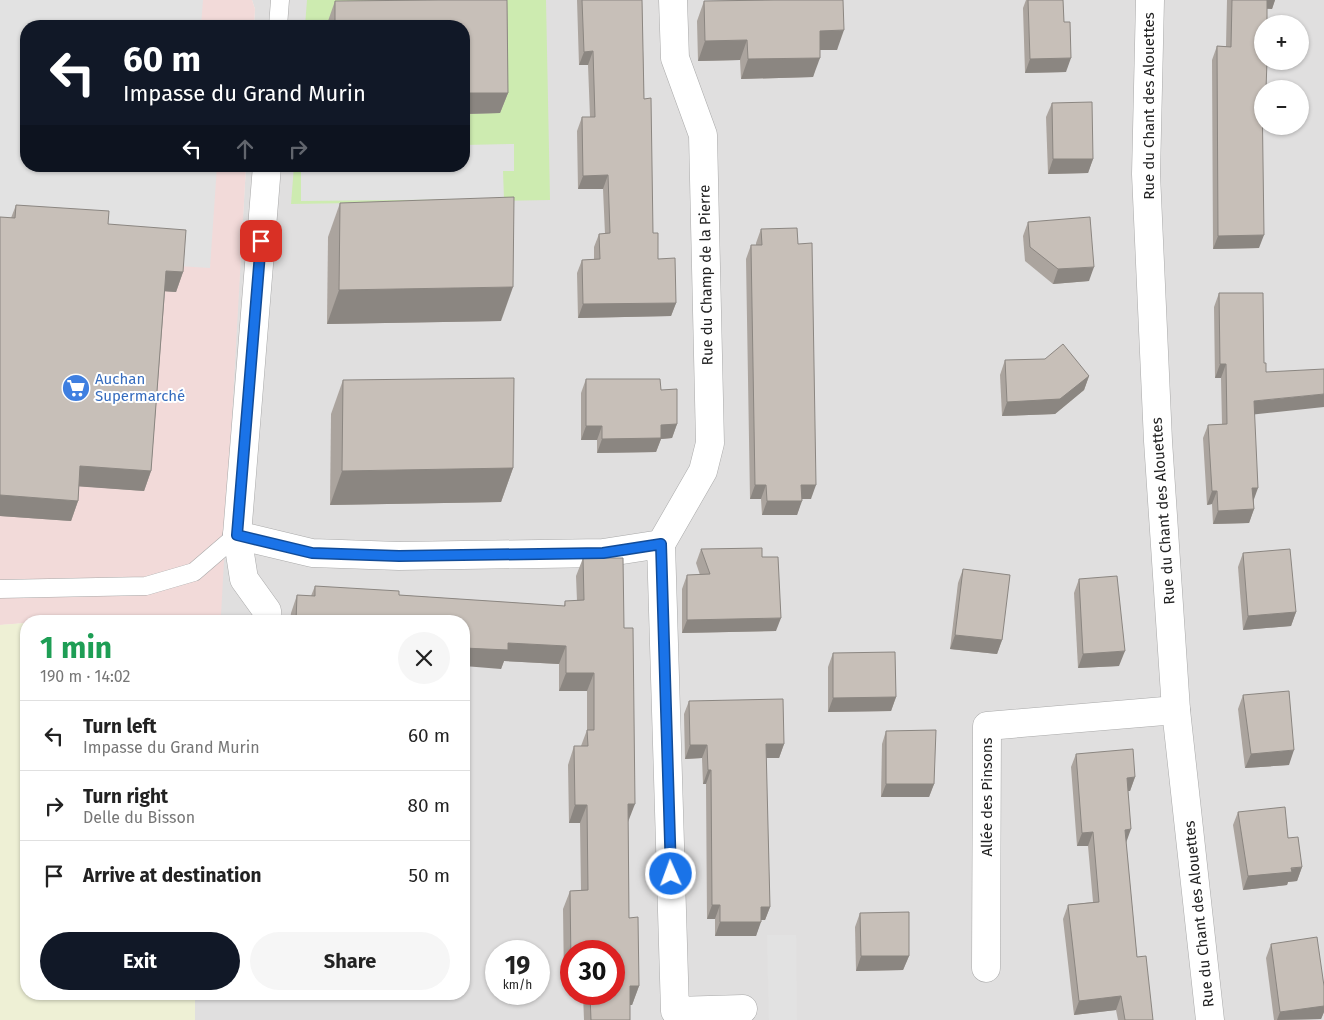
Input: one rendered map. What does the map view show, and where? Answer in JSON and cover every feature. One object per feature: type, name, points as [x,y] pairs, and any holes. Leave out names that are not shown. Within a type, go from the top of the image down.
[{"type":"street","name":"Rue du Champ de la Pierre","points":[[661,544],[702,471],[710,443],[703,135],[675,58],[673,0]]},
{"type":"street","name":"Rue du Chant des Alouettes","points":[[1150,0],[1146,174],[1158,441],[1176,710],[1210,1020]]},
{"type":"street","points":[[267,172],[237,535],[244,579],[267,611],[267,615]]},
{"type":"street","points":[[237,535],[312,553],[399,556],[603,553],[661,544],[675,1011],[744,1009]]},
{"type":"street","name":"Allée des Pinsons","points":[[986,968],[987,726],[1176,710]]},
{"type":"lane","points":[[278,20],[280,0]]},
{"type":"lane","points":[[0,589],[146,586],[194,572],[237,535]]},
{"type":"shaded area","points":[[0,0],[252,0],[255,9],[254,20],[20,20],[20,172],[246,172],[221,615],[20,615],[20,623],[0,625]]},
{"type":"shaded area","points":[[0,0],[203,0],[201,20],[20,20],[20,172],[217,172],[210,268],[178,266],[0,238]]},
{"type":"shaded area","points":[[252,0],[1324,0],[1324,1020],[195,1020],[195,1000],[470,1000],[470,615],[219,615],[246,172],[470,172],[470,20],[254,20],[255,9]]},
{"type":"shaded area","points":[[514,144],[514,171],[503,171],[504,199],[301,201],[301,172],[470,172],[470,145]]},
{"type":"shaded area","points":[[767,935],[796,935],[797,1020],[769,1020]]},
{"type":"green space","points":[[307,0],[546,0],[550,200],[291,204],[294,172],[470,172],[470,20],[305,20]]},
{"type":"green space","points":[[20,623],[20,1000],[195,1000],[195,1020],[0,1020],[0,625]]},
{"type":"building","points":[[507,0],[508,93],[470,93],[470,20],[335,20],[335,1]]},
{"type":"building","points":[[582,0],[642,0],[644,99],[651,98],[653,233],[658,233],[658,259],[675,258],[676,303],[583,304],[582,260],[600,259],[599,234],[610,233],[608,175],[583,176],[582,117],[595,117],[593,51],[584,52]]},
{"type":"building","points":[[843,0],[844,30],[820,31],[820,58],[748,59],[747,40],[705,41],[704,1]]},
{"type":"building","points":[[1028,0],[1063,0],[1064,22],[1070,22],[1071,58],[1030,59]]},
{"type":"building","points":[[1232,0],[1267,0],[1267,15],[1254,15],[1254,70],[1267,70],[1266,80],[1254,80],[1254,135],[1263,135],[1264,235],[1218,236],[1217,46],[1231,47]]},
{"type":"building","points":[[1092,102],[1093,159],[1053,159],[1052,103]]},
{"type":"building","points":[[514,197],[513,287],[339,290],[340,203]]},
{"type":"building","name":"Auchan Supermarché","points":[[16,205],[109,211],[108,224],[186,230],[183,272],[166,271],[151,471],[80,466],[78,501],[0,495],[0,217],[15,218]]},
{"type":"building","points":[[1090,217],[1094,267],[1058,269],[1030,247],[1028,222]]},
{"type":"building","points":[[797,228],[798,244],[812,243],[816,485],[801,485],[802,501],[767,501],[766,485],[755,485],[751,245],[762,245],[761,229]]},
{"type":"building","points":[[1219,293],[1263,293],[1264,363],[1266,363],[1266,372],[1324,369],[1324,394],[1254,401],[1258,488],[1252,488],[1254,509],[1218,511],[1217,491],[1212,491],[1208,425],[1227,424],[1226,364],[1220,364]]},
{"type":"building","points":[[1063,344],[1089,376],[1060,399],[1007,402],[1005,360],[1045,359]]},
{"type":"building","points":[[514,378],[513,468],[342,471],[343,380]]},
{"type":"building","points":[[586,379],[660,379],[661,390],[677,389],[677,424],[661,425],[661,438],[602,439],[602,426],[586,426]]},
{"type":"building","points":[[762,548],[762,557],[778,557],[781,618],[687,620],[687,575],[710,574],[701,549]]},
{"type":"building","points":[[1290,549],[1296,612],[1248,616],[1243,553]]},
{"type":"building","points":[[583,558],[623,558],[624,628],[633,628],[635,804],[628,804],[629,918],[638,917],[639,986],[630,986],[630,1020],[591,1020],[590,1005],[625,1005],[625,940],[571,940],[570,891],[588,890],[587,805],[575,805],[574,746],[588,746],[587,730],[594,730],[594,673],[566,673],[566,646],[508,643],[508,650],[470,648],[470,615],[296,615],[297,595],[315,596],[315,586],[399,591],[399,595],[565,606],[565,601],[584,600]]},
{"type":"building","points":[[963,569],[1010,575],[1002,640],[955,635]]},
{"type":"building","points":[[1117,576],[1125,651],[1083,654],[1079,579]]},
{"type":"building","points":[[895,652],[896,697],[833,698],[833,653]]},
{"type":"building","points":[[1289,691],[1294,750],[1251,754],[1243,695]]},
{"type":"building","points":[[783,699],[784,744],[766,744],[770,907],[761,907],[761,922],[720,922],[720,905],[712,905],[711,770],[708,770],[707,745],[690,745],[689,701]]},
{"type":"building","points":[[936,730],[934,784],[886,784],[886,731]]},
{"type":"building","points":[[1133,749],[1135,777],[1127,778],[1131,829],[1125,830],[1137,957],[1146,956],[1153,1020],[1125,1020],[1121,996],[1079,1001],[1068,905],[1099,902],[1093,832],[1082,833],[1076,754]]},
{"type":"building","points":[[1285,807],[1288,838],[1298,837],[1302,867],[1291,868],[1292,872],[1248,876],[1238,812]]},
{"type":"building","points":[[909,912],[909,956],[861,956],[860,913]]},
{"type":"building","points":[[1317,937],[1324,986],[1324,1006],[1280,1012],[1271,944]]},
{"type":"place","name":"Auchan Supermarché","points":[[76,388]]},
{"type":"route","points":[[261,241],[237,535],[312,553],[399,556],[603,553],[661,544],[671,874]]}]
